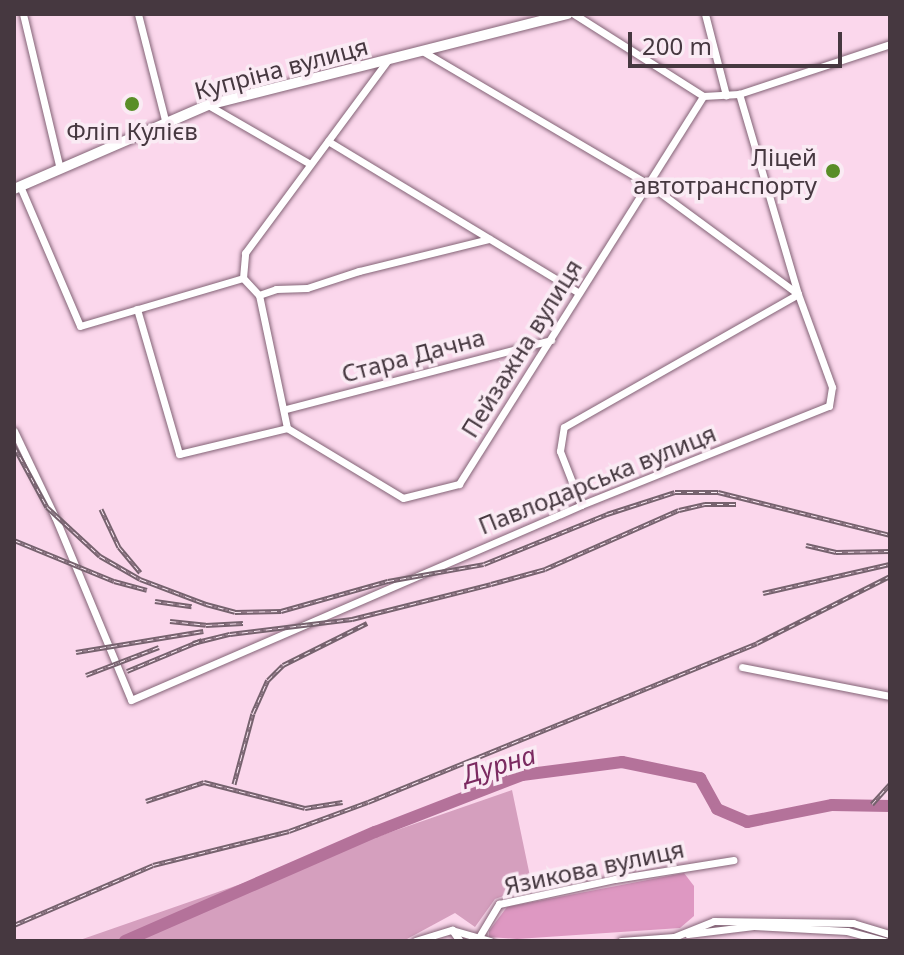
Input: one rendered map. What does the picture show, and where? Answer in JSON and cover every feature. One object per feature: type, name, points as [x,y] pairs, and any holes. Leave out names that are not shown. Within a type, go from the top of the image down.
[{"type":"main road","name":"Купріна вулиця","points":[[17,188],[208,105],[568,14]]},
{"type":"street","points":[[23,14],[60,169]]},
{"type":"street","points":[[138,14],[166,124]]},
{"type":"street","points":[[574,14],[703,96],[739,94],[890,44]]},
{"type":"street","points":[[705,14],[726,95]]},
{"type":"street","points":[[422,51],[648,184],[798,294]]},
{"type":"street","points":[[137,309],[179,454],[287,428],[286,409],[259,295],[243,278],[245,253],[388,60]]},
{"type":"street","points":[[739,94],[798,294]]},
{"type":"street","name":"Пейзажна вулиця","points":[[287,428],[403,498],[459,484],[703,96]]},
{"type":"street","points":[[208,105],[310,164]]},
{"type":"street","points":[[328,141],[579,293]]},
{"type":"street","points":[[17,188],[80,326],[243,278]]},
{"type":"street","points":[[259,295],[276,289],[307,288],[359,271],[489,239]]},
{"type":"street","points":[[581,505],[560,451],[564,427],[798,294]]},
{"type":"street","name":"Павлодарська вулиця","points":[[14,431],[55,517],[131,700],[581,505],[829,406],[832,387],[798,294]]},
{"type":"street","name":"Стара Дачна","points":[[286,409],[551,340]]},
{"type":"street","points":[[742,667],[890,696]]},
{"type":"street","name":"Язикова вулиця","points":[[479,937],[499,904],[615,879],[733,860]]},
{"type":"street","points":[[674,937],[714,921],[783,920],[853,923],[890,934]]},
{"type":"street","points":[[621,941],[674,937],[711,930],[792,927],[847,931],[881,941]]},
{"type":"street","points":[[452,930],[460,941]]},
{"type":"street","points":[[415,941],[452,930],[490,941]]},
{"type":"street","points":[[711,930],[713,941]]},
{"type":"shaded area","points":[[512,790],[532,886],[495,899],[475,927],[455,913],[407,939],[394,941],[77,941]]},
{"type":"shaded area","points":[[684,873],[694,886],[694,916],[680,928],[517,939],[489,937],[489,931],[507,907]]},
{"type":"waterway","name":"Дурна","points":[[125,941],[375,832],[522,775],[622,762],[700,778],[717,809],[747,822],[832,805],[890,806]]},
{"type":"railway","points":[[14,446],[47,507],[100,556],[140,579],[235,612],[281,611],[388,581],[484,564],[607,514],[675,492],[718,492],[890,535]]},
{"type":"railway","points":[[193,643],[230,634],[352,619],[491,584],[545,569],[679,510],[705,504],[736,504]]},
{"type":"railway","points":[[101,509],[119,547],[140,572]]},
{"type":"railway","points":[[14,540],[114,581],[147,590]]},
{"type":"railway","points":[[806,545],[836,552],[890,551]]},
{"type":"railway","points":[[763,593],[890,564]]},
{"type":"railway","points":[[14,925],[153,865],[289,831],[368,802],[757,643],[890,576]]},
{"type":"railway","points":[[155,601],[192,606]]},
{"type":"railway","points":[[170,621],[206,625],[243,623]]},
{"type":"railway","points":[[234,784],[253,713],[268,680],[283,665],[367,623]]},
{"type":"railway","points":[[76,652],[203,631]]},
{"type":"railway","points":[[127,671],[202,640]]},
{"type":"railway","points":[[86,675],[159,647]]},
{"type":"railway","points":[[146,801],[204,782],[305,808],[343,802]]},
{"type":"railway","points":[[872,804],[890,784]]},
{"type":"place","name":"Фліп Кулієв","points":[[132,104]]},
{"type":"place","name":"Ліцей автотранспорту","points":[[833,171]]}]
